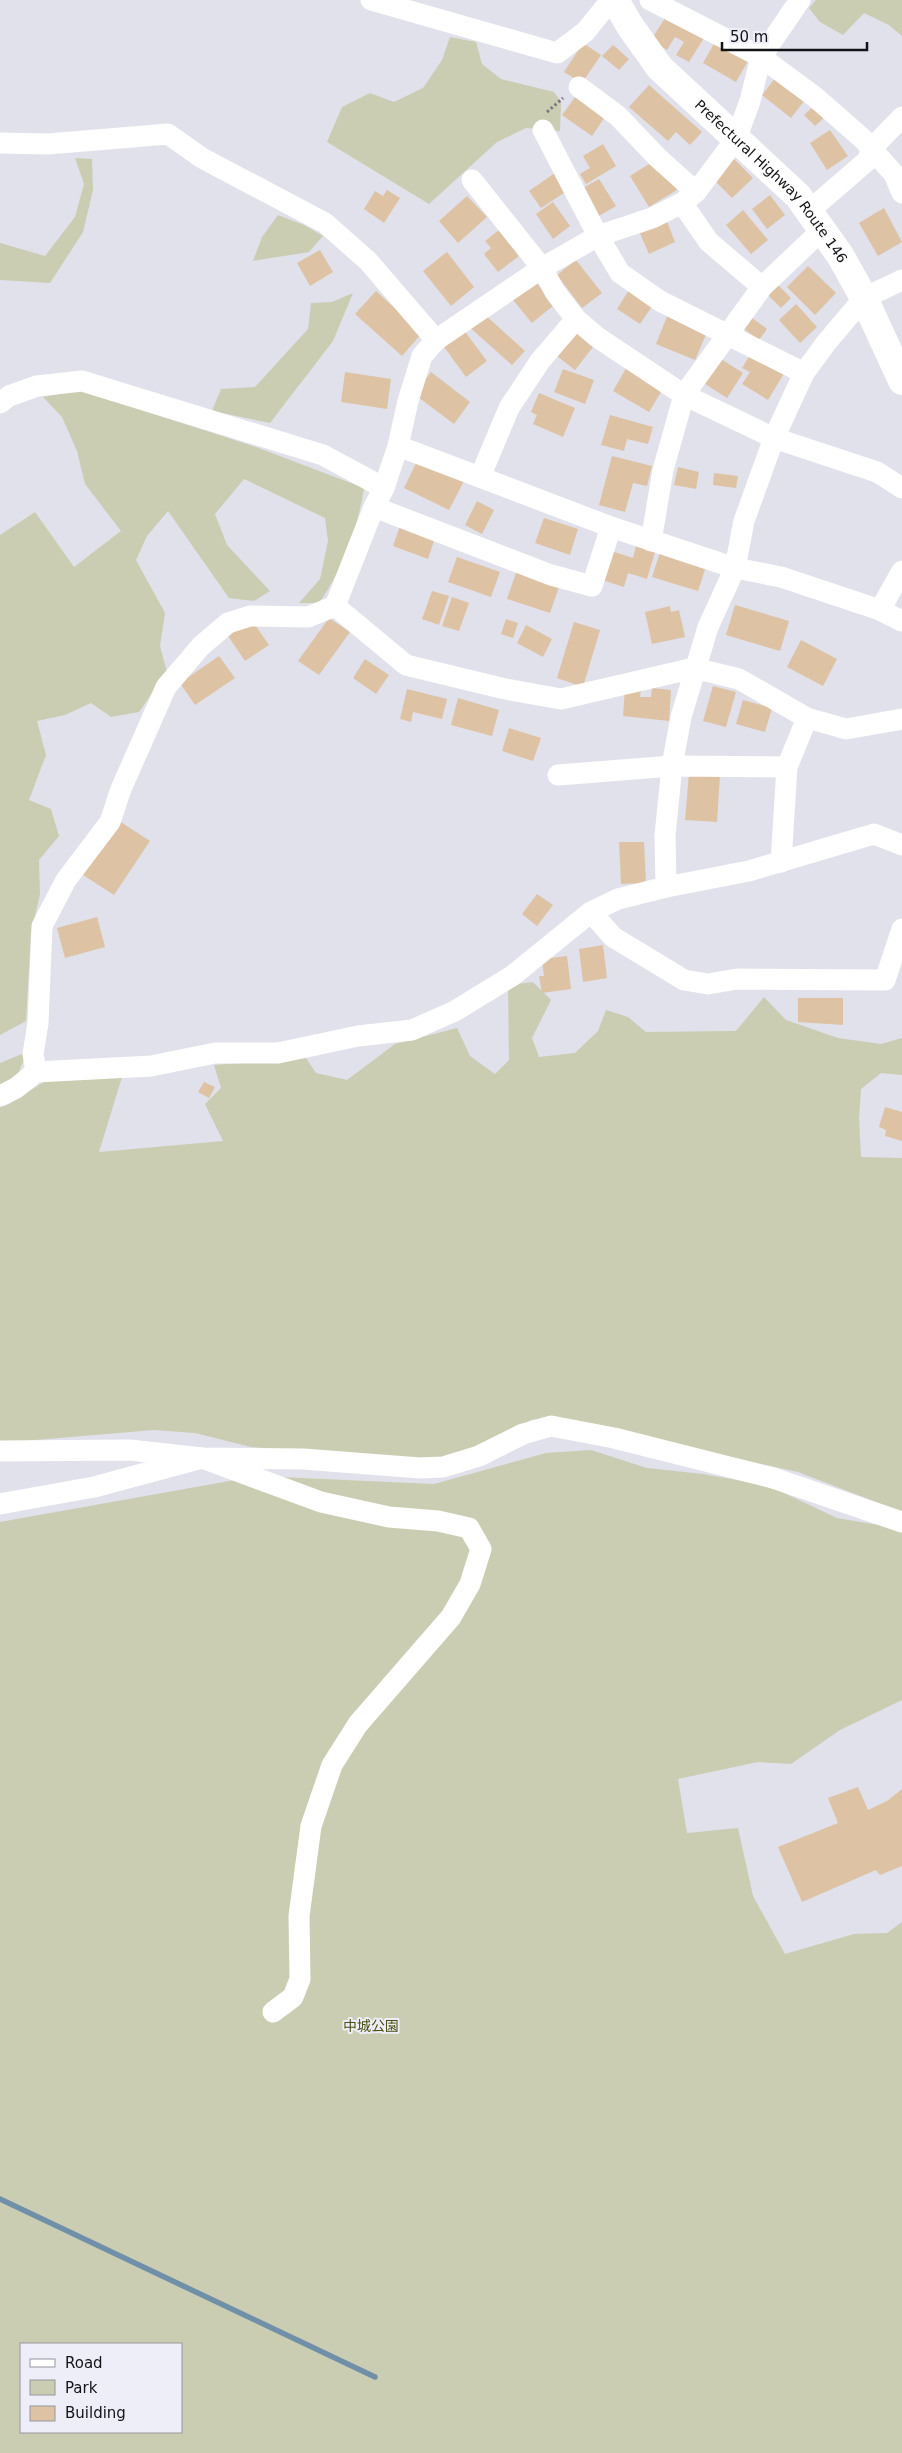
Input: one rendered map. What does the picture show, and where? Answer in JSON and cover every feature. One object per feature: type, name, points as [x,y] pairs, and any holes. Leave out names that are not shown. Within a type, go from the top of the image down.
[{"type":"main road","name":"Prefectural Highway Route 146","points":[[613,0],[660,68],[791,189],[816,221],[840,255],[864,298],[902,381]]},
{"type":"street","points":[[371,0],[557,53],[585,32],[613,0]]},
{"type":"street","points":[[650,0],[761,57],[815,97],[871,149],[894,174],[902,193]]},
{"type":"street","points":[[36,1072],[33,1054],[39,1003],[42,926],[66,880],[110,822],[121,789],[166,687],[201,646],[228,623],[250,616],[308,617],[335,606],[374,507],[384,488],[398,446],[408,401],[422,356],[436,340],[542,268],[598,236],[652,218],[689,198],[736,139],[750,101],[761,57],[800,0]]},
{"type":"street","points":[[579,87],[618,116],[657,157],[689,198],[709,242],[762,287]]},
{"type":"street","points":[[650,541],[663,470],[684,394],[762,287],[868,160],[871,149],[902,117]]},
{"type":"street","points":[[543,130],[598,236],[620,273],[660,301],[804,373]]},
{"type":"street","points":[[0,143],[48,144],[168,134],[202,158],[325,223],[368,261],[436,340]]},
{"type":"street","points":[[472,180],[542,268],[555,292],[576,319],[597,337],[684,394],[774,438],[876,472],[902,488]]},
{"type":"street","points":[[666,887],[665,835],[672,766],[681,716],[708,627],[735,568],[744,521],[774,438],[804,373],[864,298],[902,280]]},
{"type":"street","points":[[480,477],[509,408],[540,361],[576,319]]},
{"type":"street","points":[[0,403],[8,396],[37,386],[82,381],[323,455],[384,488]]},
{"type":"street","points":[[398,446],[650,541],[735,568],[781,577],[880,610],[902,621]]},
{"type":"street","points":[[374,507],[532,569],[592,586],[611,527]]},
{"type":"street","points":[[880,610],[902,571]]},
{"type":"street","points":[[335,606],[406,666],[561,699],[694,668],[739,679],[808,718],[846,729],[902,719]]},
{"type":"street","points":[[781,862],[787,767],[808,718]]},
{"type":"street","points":[[558,775],[672,766],[787,767]]},
{"type":"street","points":[[0,1096],[16,1088],[36,1072],[151,1066],[215,1053],[278,1053],[358,1036],[412,1030],[456,1011],[512,976],[591,912],[618,899],[666,887],[748,871],[874,834],[902,845]]},
{"type":"street","points":[[591,912],[613,937],[684,980],[708,984],[737,979],[893,982],[902,929]]},
{"type":"street","points":[[0,1451],[130,1450],[202,1458],[302,1459],[420,1468],[443,1467],[479,1456],[523,1434],[551,1426],[614,1438],[773,1478],[902,1522]]},
{"type":"street","points":[[0,1504],[94,1487],[202,1458],[321,1502],[389,1517],[438,1521],[469,1528],[481,1549],[470,1584],[451,1617],[358,1724],[332,1764],[311,1826],[299,1916],[300,1979],[293,1997],[273,2012]]},
{"type":"green space","points":[[816,0],[902,0],[902,36],[889,25],[864,13],[843,35],[820,22],[809,8]]},
{"type":"green space","points":[[450,37],[476,42],[482,64],[501,79],[554,92],[561,102],[560,131],[526,128],[497,142],[429,204],[327,142],[342,107],[370,93],[394,102],[423,88],[442,60]]},
{"type":"green space","points":[[75,158],[92,159],[93,190],[83,232],[50,283],[0,280],[0,243],[45,256],[75,217],[84,184]]},
{"type":"green space","points":[[278,215],[304,225],[323,236],[309,252],[253,261],[262,237]]},
{"type":"green space","points":[[353,293],[333,341],[270,423],[212,411],[221,389],[255,387],[308,329],[311,303],[332,302]]},
{"type":"green space","points":[[80,390],[256,447],[364,488],[358,519],[348,548],[336,576],[319,603],[299,603],[320,579],[328,541],[325,518],[244,479],[215,514],[227,545],[270,591],[254,601],[229,598],[168,511],[147,536],[136,560],[165,613],[160,646],[167,672],[139,712],[111,717],[91,703],[65,715],[37,721],[46,755],[29,800],[51,809],[59,836],[39,860],[40,894],[31,934],[26,1021],[0,1035],[0,535],[35,512],[74,567],[121,531],[85,484],[77,451],[62,417],[43,397]]},
{"type":"green space","points":[[533,982],[551,1000],[532,1038],[539,1057],[575,1053],[598,1031],[606,1010],[628,1017],[646,1032],[736,1031],[764,997],[786,1020],[838,1038],[881,1044],[902,1038],[902,1075],[881,1073],[861,1089],[859,1118],[861,1157],[902,1158],[902,1512],[798,1472],[551,1417],[531,1420],[486,1445],[443,1457],[405,1458],[251,1447],[195,1433],[154,1430],[0,1443],[0,1107],[9,1104],[47,1080],[122,1077],[99,1152],[223,1141],[205,1104],[221,1088],[214,1065],[306,1058],[316,1073],[347,1080],[395,1044],[457,1028],[470,1056],[495,1074],[509,1060],[508,985]]},
{"type":"green space","points":[[27,1052],[16,1079],[0,1087],[0,1063]]},
{"type":"green space","name":"中城公園","points":[[591,1450],[647,1468],[703,1474],[769,1486],[837,1518],[902,1529],[902,1700],[840,1730],[791,1764],[758,1762],[678,1779],[687,1833],[738,1828],[753,1896],[785,1954],[854,1934],[887,1933],[902,1922],[902,2453],[0,2453],[0,1522],[257,1476],[434,1484],[546,1453]]},
{"type":"building","points":[[667,15],[704,38],[689,62],[676,55],[684,42],[675,37],[667,50],[651,40]]},
{"type":"building","points":[[715,42],[748,61],[736,82],[703,63]]},
{"type":"building","points":[[583,43],[601,55],[582,83],[564,72]]},
{"type":"building","points":[[613,45],[629,59],[619,70],[602,56]]},
{"type":"building","points":[[776,77],[805,100],[791,118],[762,95]]},
{"type":"building","points":[[649,85],[702,132],[690,145],[676,132],[668,141],[629,107]]},
{"type":"building","points":[[575,97],[605,117],[592,136],[562,115]]},
{"type":"building","points":[[817,103],[828,114],[815,126],[804,115]]},
{"type":"building","points":[[830,130],[848,156],[827,170],[810,143]]},
{"type":"building","points":[[603,144],[616,166],[586,184],[580,174],[590,168],[583,156]]},
{"type":"building","points":[[732,157],[753,178],[732,198],[711,177]]},
{"type":"building","points":[[657,159],[677,190],[649,207],[630,176]]},
{"type":"building","points":[[555,173],[567,191],[541,208],[529,191]]},
{"type":"building","points":[[599,179],[616,206],[597,217],[581,189]]},
{"type":"building","points":[[387,190],[400,198],[384,223],[364,209],[375,191],[383,196]]},
{"type":"building","points":[[770,195],[785,215],[767,229],[752,209]]},
{"type":"building","points":[[467,196],[487,217],[458,243],[439,221]]},
{"type":"building","points":[[553,202],[570,226],[553,239],[536,214]]},
{"type":"building","points":[[884,208],[902,242],[878,256],[859,223]]},
{"type":"building","points":[[743,210],[768,240],[751,254],[726,225]]},
{"type":"building","points":[[666,219],[675,242],[649,254],[639,231]]},
{"type":"building","points":[[499,230],[519,256],[498,272],[484,254],[491,248],[485,241]]},
{"type":"building","points":[[320,250],[333,272],[310,286],[297,263]]},
{"type":"building","points":[[447,252],[474,287],[451,306],[423,271]]},
{"type":"building","points":[[576,260],[602,293],[582,308],[557,275]]},
{"type":"building","points":[[808,266],[836,293],[815,315],[787,287]]},
{"type":"building","points":[[536,282],[554,305],[532,323],[513,300]]},
{"type":"building","points":[[776,283],[791,298],[781,308],[766,293]]},
{"type":"building","points":[[629,290],[653,305],[640,324],[617,309]]},
{"type":"building","points":[[376,291],[422,333],[402,356],[355,314]]},
{"type":"building","points":[[796,304],[817,327],[800,343],[779,320]]},
{"type":"building","points":[[482,312],[525,351],[512,365],[468,326]]},
{"type":"building","points":[[668,314],[708,330],[695,360],[656,344]]},
{"type":"building","points":[[752,318],[767,329],[759,340],[744,329]]},
{"type":"building","points":[[576,325],[597,342],[575,370],[553,353]]},
{"type":"building","points":[[463,329],[487,361],[466,377],[442,344]]},
{"type":"building","points":[[753,350],[786,370],[768,400],[742,384],[750,372],[742,368]]},
{"type":"building","points":[[718,357],[743,373],[727,398],[702,382]]},
{"type":"building","points":[[628,365],[664,387],[649,412],[613,391]]},
{"type":"building","points":[[563,369],[594,380],[585,404],[554,392]]},
{"type":"building","points":[[345,372],[391,379],[387,409],[341,402]]},
{"type":"building","points":[[431,372],[470,402],[454,424],[414,394]]},
{"type":"building","points":[[539,393],[575,408],[563,437],[533,424],[537,415],[531,412]]},
{"type":"building","points":[[610,415],[653,427],[648,444],[627,439],[624,451],[601,445]]},
{"type":"building","points":[[612,456],[652,466],[647,486],[633,483],[625,512],[599,505]]},
{"type":"building","points":[[418,459],[464,481],[449,510],[404,488]]},
{"type":"building","points":[[678,467],[699,472],[696,489],[674,485]]},
{"type":"building","points":[[714,473],[738,476],[736,488],[713,485]]},
{"type":"building","points":[[477,501],[494,510],[482,534],[465,525]]},
{"type":"building","points":[[544,518],[578,529],[570,555],[535,543]]},
{"type":"building","points":[[401,523],[436,535],[428,559],[393,546]]},
{"type":"building","points":[[636,546],[655,552],[647,579],[628,573],[624,587],[602,580],[611,551],[633,558]]},
{"type":"building","points":[[661,549],[707,563],[698,591],[652,577]]},
{"type":"building","points":[[457,557],[500,572],[491,597],[448,582]]},
{"type":"building","points":[[517,570],[560,584],[550,613],[507,599]]},
{"type":"building","points":[[432,591],[449,596],[439,625],[422,619]]},
{"type":"building","points":[[452,597],[469,603],[459,631],[442,626]]},
{"type":"building","points":[[735,605],[789,621],[780,651],[726,635]]},
{"type":"building","points":[[670,606],[671,612],[679,610],[685,637],[652,644],[645,612]]},
{"type":"building","points":[[329,618],[350,632],[319,675],[298,661]]},
{"type":"building","points":[[251,619],[269,645],[245,661],[228,636]]},
{"type":"building","points":[[506,619],[518,623],[513,638],[501,634]]},
{"type":"building","points":[[574,622],[600,630],[583,687],[557,678]]},
{"type":"building","points":[[526,625],[552,639],[543,657],[517,643]]},
{"type":"building","points":[[801,640],[837,659],[823,686],[787,667]]},
{"type":"building","points":[[219,656],[235,678],[195,705],[180,683]]},
{"type":"building","points":[[365,659],[389,675],[376,694],[353,678]]},
{"type":"building","points":[[713,686],[736,692],[726,727],[703,721]]},
{"type":"building","points":[[625,688],[641,689],[640,697],[651,697],[652,688],[671,690],[669,721],[623,716]]},
{"type":"building","points":[[407,689],[447,699],[442,719],[413,712],[411,722],[400,719]]},
{"type":"building","points":[[458,698],[499,710],[492,736],[451,725]]},
{"type":"building","points":[[743,700],[772,708],[765,732],[736,724]]},
{"type":"building","points":[[509,728],[541,738],[533,761],[502,751]]},
{"type":"building","points":[[689,773],[720,776],[717,822],[685,820]]},
{"type":"building","points":[[116,819],[150,841],[114,895],[80,873]]},
{"type":"building","points":[[619,842],[644,842],[646,883],[621,884]]},
{"type":"building","points":[[537,894],[553,905],[537,926],[522,914]]},
{"type":"building","points":[[97,917],[105,947],[65,958],[57,928]]},
{"type":"building","points":[[603,945],[607,978],[583,982],[579,949]]},
{"type":"building","points":[[567,956],[571,989],[542,993],[539,976],[544,976],[542,959]]},
{"type":"building","points":[[798,998],[843,998],[843,1025],[798,1022]]},
{"type":"building","points":[[204,1082],[215,1087],[209,1098],[198,1092]]},
{"type":"building","points":[[885,1107],[902,1112],[902,1141],[885,1136],[886,1130],[879,1127]]},
{"type":"building","points":[[858,1787],[868,1810],[887,1801],[902,1789],[902,1866],[880,1875],[876,1870],[802,1902],[778,1847],[838,1823],[828,1798]]},
{"type":"waterway","points":[[0,2199],[375,2377]]}]
